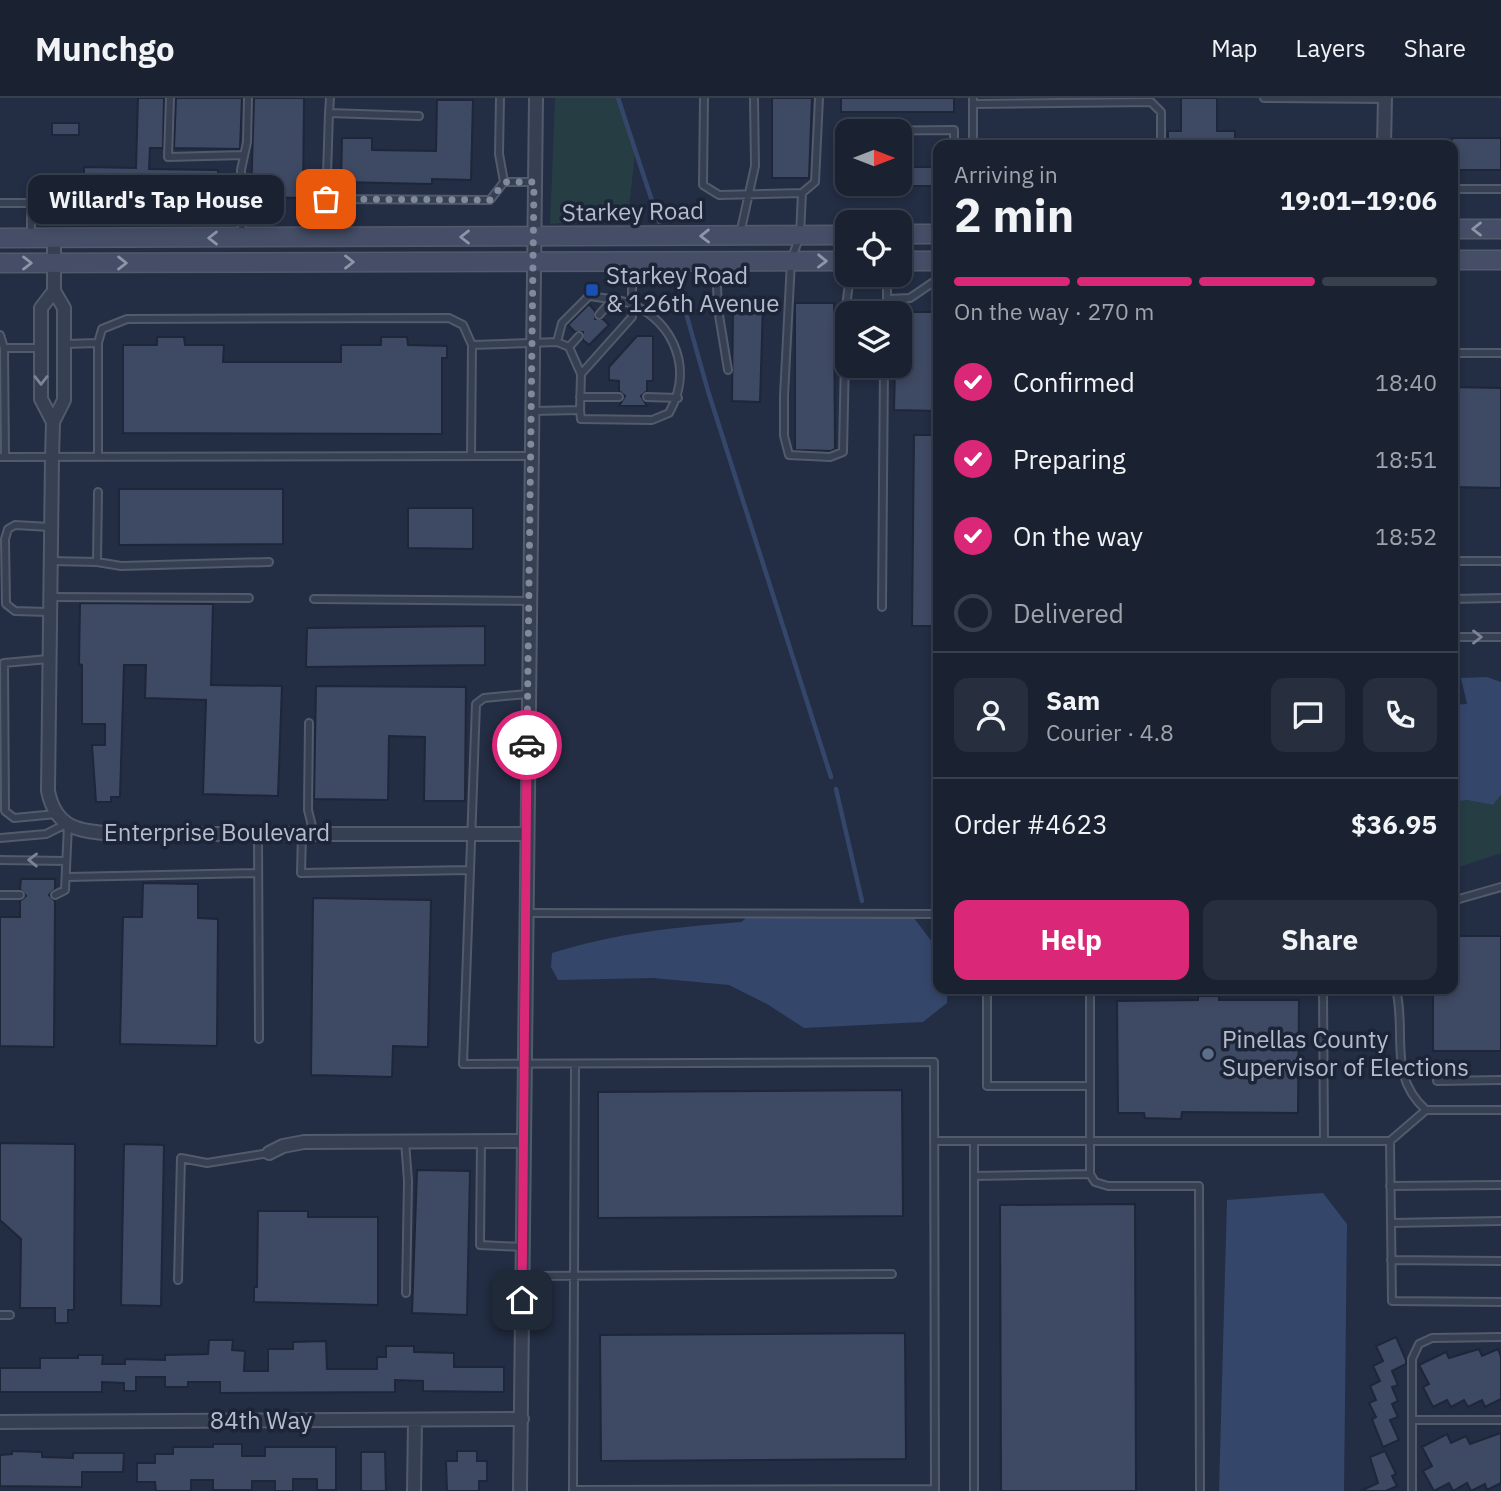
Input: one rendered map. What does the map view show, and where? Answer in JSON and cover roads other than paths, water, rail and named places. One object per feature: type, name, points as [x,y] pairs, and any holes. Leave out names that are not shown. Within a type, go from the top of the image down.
[{"type":"main road","points":[[1458,229],[1501,229]]},
{"type":"main road","points":[[912,234],[933,234]]},
{"type":"main road","name":"Starkey Road","points":[[0,238],[835,235]]},
{"type":"main road","points":[[1458,260],[1501,260]]},
{"type":"main road","name":"Starkey Road","points":[[0,263],[835,261]]},
{"type":"main road","points":[[912,261],[933,261]]},
{"type":"street","points":[[520,1491],[528,601],[536,98]]},
{"type":"street","points":[[1384,140],[1385,99]]},
{"type":"street","points":[[54,238],[54,292],[64,308],[64,400],[53,422],[48,597],[48,791],[56,814]]},
{"type":"street","points":[[53,422],[41,399],[41,308],[54,292]]},
{"type":"street","name":"Enterprise Boulevard","points":[[56,814],[84,831],[116,834],[526,834]]},
{"type":"street","points":[[269,1153],[283,1146],[304,1142],[523,1141]]},
{"type":"street","name":"84th Way","points":[[0,1422],[522,1419]]},
{"type":"street","points":[[414,1491],[415,1421]]},
{"type":"lane","points":[[170,98],[169,157],[177,159],[243,155]]},
{"type":"lane","points":[[242,238],[243,155],[247,142],[248,98]]},
{"type":"lane","points":[[325,237],[330,98]]},
{"type":"lane","points":[[500,98],[499,155],[505,182]]},
{"type":"lane","points":[[704,98],[703,185],[719,195],[802,193],[816,182],[819,98]]},
{"type":"lane","points":[[740,236],[755,166],[754,98]]},
{"type":"lane","points":[[1158,98],[1162,119],[1161,140]]},
{"type":"lane","points":[[1264,98],[1385,99]]},
{"type":"lane","points":[[973,140],[973,101],[1151,102],[1158,106]]},
{"type":"lane","points":[[329,113],[419,116]]},
{"type":"lane","points":[[912,130],[954,130],[954,140]]},
{"type":"lane","points":[[326,199],[490,200],[505,182]]},
{"type":"lane","points":[[505,182],[534,182]]},
{"type":"lane","points":[[1458,189],[1501,189]]},
{"type":"lane","points":[[802,193],[800,235],[791,261],[783,436],[789,456],[830,457],[843,452],[848,287]]},
{"type":"lane","points":[[0,203],[31,203],[31,238]]},
{"type":"lane","points":[[581,374],[632,317],[632,261]]},
{"type":"lane","points":[[716,261],[718,309],[728,370]]},
{"type":"lane","points":[[887,287],[887,299],[910,298],[933,282]]},
{"type":"lane","points":[[472,345],[557,342],[569,347],[581,374],[581,419],[652,420],[669,413],[678,398],[682,383],[677,350],[662,326],[632,304],[589,296],[562,323],[557,342]]},
{"type":"lane","points":[[599,315],[612,300]]},
{"type":"lane","points":[[98,457],[98,343],[102,329],[127,319],[449,318],[463,325],[472,345],[471,456]]},
{"type":"lane","points":[[0,335],[4,348],[2,457],[530,456]]},
{"type":"lane","points":[[569,347],[579,336]]},
{"type":"lane","points":[[64,344],[98,343]]},
{"type":"lane","points":[[4,348],[41,348]]},
{"type":"lane","points":[[1458,353],[1501,353]]},
{"type":"lane","points":[[882,607],[884,378]]},
{"type":"lane","points":[[580,397],[619,397]]},
{"type":"lane","points":[[647,397],[678,398]]},
{"type":"lane","points":[[531,411],[580,410]]},
{"type":"lane","points":[[97,562],[98,492]]},
{"type":"lane","points":[[48,612],[15,611],[9,607],[5,574],[8,529],[15,525],[50,527]]},
{"type":"lane","points":[[49,561],[97,562],[121,566],[268,562]]},
{"type":"lane","points":[[1458,561],[1501,561]]},
{"type":"lane","points":[[48,597],[249,598]]},
{"type":"lane","points":[[1458,599],[1501,598]]},
{"type":"lane","points":[[314,599],[528,601]]},
{"type":"lane","points":[[1458,637],[1501,637]]},
{"type":"lane","points":[[48,659],[2,663],[5,811],[15,818],[56,814]]},
{"type":"lane","points":[[527,694],[484,698],[476,704],[469,834],[463,1064],[524,1066],[575,1065],[934,1062],[935,1490],[573,1490],[575,1065]]},
{"type":"lane","points":[[309,723],[308,834],[301,873],[468,870]]},
{"type":"lane","points":[[0,838],[46,834],[68,823],[65,890],[55,895]]},
{"type":"lane","points":[[258,834],[259,1039]]},
{"type":"lane","points":[[0,860],[66,861]]},
{"type":"lane","points":[[67,877],[258,873]]},
{"type":"lane","points":[[1458,900],[1500,890]]},
{"type":"lane","points":[[0,895],[20,895]]},
{"type":"lane","points":[[525,913],[933,914]]},
{"type":"lane","points":[[988,994],[987,1086],[1090,1086]]},
{"type":"lane","points":[[1090,994],[1090,1174],[1095,1182],[1108,1186],[1199,1186],[1200,1491]]},
{"type":"lane","points":[[1322,994],[1324,1141]]},
{"type":"lane","points":[[1396,994],[1403,1079],[1414,1099],[1426,1110]]},
{"type":"lane","points":[[1437,1080],[1501,1080]]},
{"type":"lane","points":[[934,1141],[1390,1141],[1426,1110],[1501,1110]]},
{"type":"lane","points":[[405,1141],[408,1181],[406,1293]]},
{"type":"lane","points":[[481,1141],[480,1245],[522,1247]]},
{"type":"lane","points":[[974,1141],[974,1491]]},
{"type":"lane","points":[[1390,1141],[1392,1301],[1501,1302]]},
{"type":"lane","points":[[178,1280],[181,1158],[207,1163],[269,1153]]},
{"type":"lane","points":[[974,1176],[1090,1174]]},
{"type":"lane","points":[[1390,1186],[1501,1185]]},
{"type":"lane","points":[[1391,1223],[1501,1221]]},
{"type":"lane","points":[[1391,1260],[1501,1261]]},
{"type":"lane","points":[[522,1276],[892,1274]]},
{"type":"lane","points":[[0,1315],[10,1315]]},
{"type":"lane","points":[[1412,1491],[1412,1359],[1419,1345],[1432,1338],[1501,1337]]},
{"type":"lane","points":[[1414,1420],[1501,1420]]},
{"type":"water","points":[[1487,677],[1501,682],[1501,795],[1493,805],[1467,800],[1458,801],[1458,705],[1467,704],[1461,678]]},
{"type":"water","points":[[753,913],[914,918],[933,943],[933,994],[947,994],[947,1003],[923,1022],[804,1028],[767,1004],[729,985],[653,978],[558,980],[551,967],[552,953],[599,940],[741,922]]},
{"type":"water","points":[[1323,1193],[1347,1224],[1344,1491],[1219,1491],[1227,1200]]},
{"type":"waterway","points":[[618,98],[659,222]]},
{"type":"waterway","points":[[677,281],[708,391],[831,777]]},
{"type":"waterway","points":[[836,789],[862,901]]},
{"type":"place","name":"Willard's Tap House","points":[[326,199]]},
{"type":"place","name":"Starkey Road & 126th Avenue","points":[[592,290]]},
{"type":"place","name":"Pinellas County Supervisor of Elections","points":[[1208,1054]]}]
